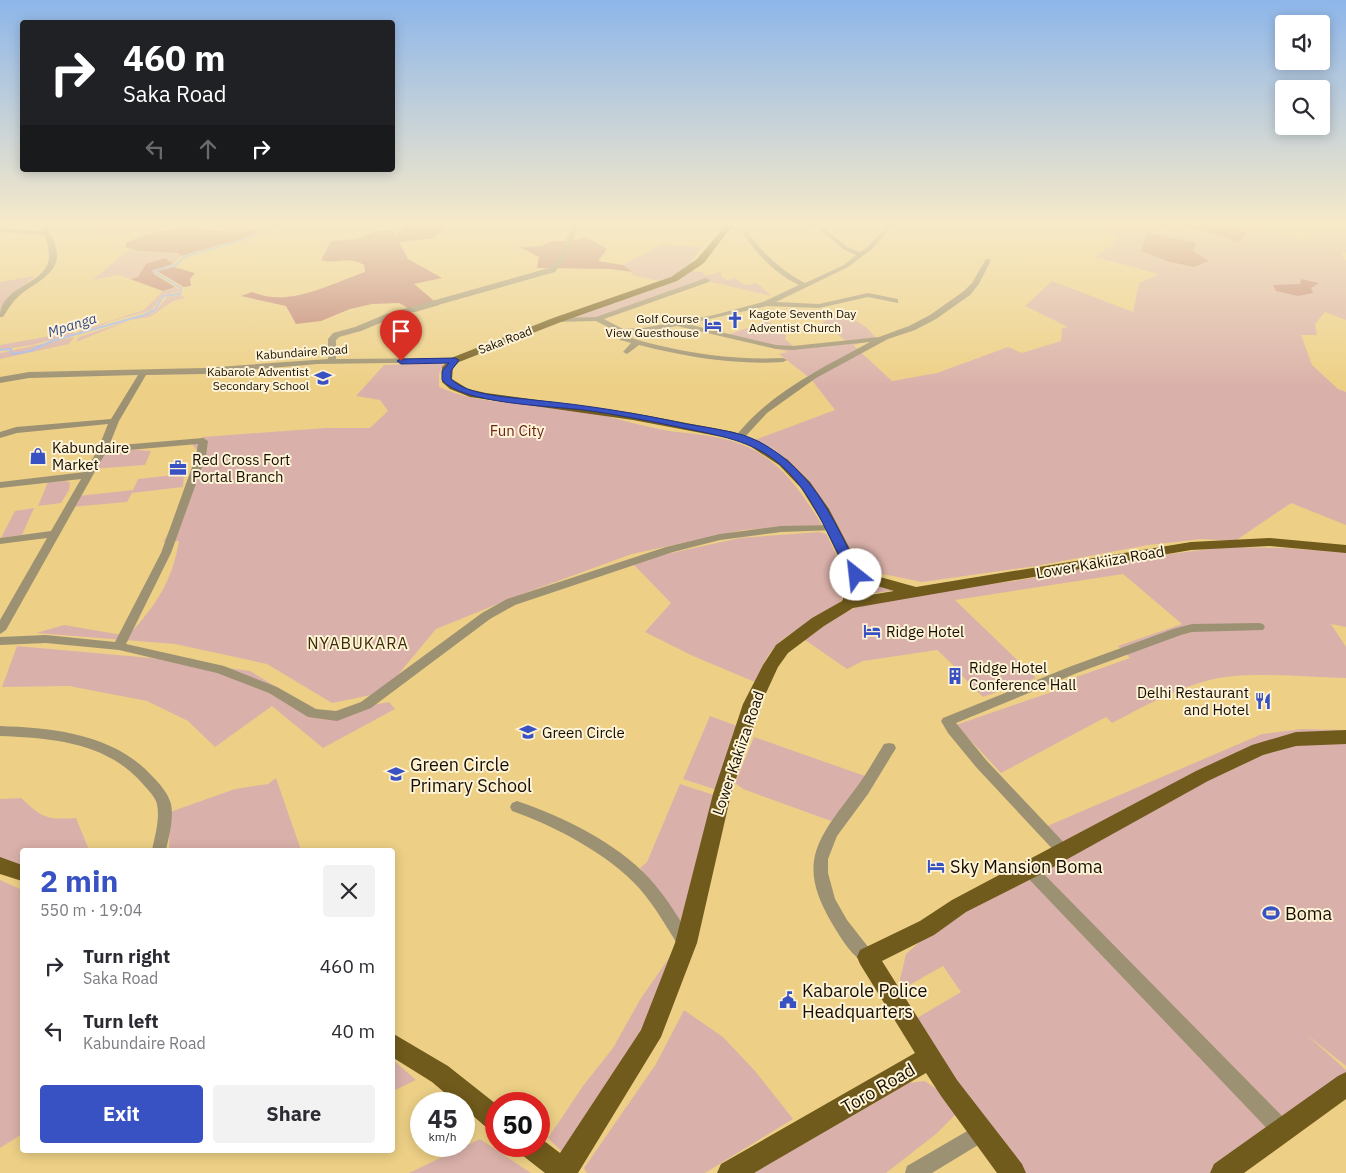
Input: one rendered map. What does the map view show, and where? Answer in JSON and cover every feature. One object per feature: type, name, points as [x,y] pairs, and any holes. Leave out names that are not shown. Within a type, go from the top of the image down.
[{"type":"main road","name":"Saka Road","points":[[455,360],[557,320],[677,278]]},
{"type":"main road","points":[[455,360],[448,367],[446,380],[468,391],[498,398],[587,408],[740,437],[779,458],[797,475],[812,494],[856,575],[857,581],[849,604]]},
{"type":"main road","name":"Lower Kakiiza Road","points":[[564,1172],[650,1037],[686,943],[722,794],[752,704],[767,673],[782,649],[818,622],[849,604],[1191,546],[1269,542],[1346,549]]},
{"type":"main road","points":[[856,575],[917,592]]},
{"type":"main road","points":[[930,1058],[868,957],[927,928],[959,906],[1064,852],[1202,776],[1258,750],[1296,739],[1346,737]]},
{"type":"main road","points":[[0,865],[20,872]]},
{"type":"main road","points":[[395,1046],[440,1074],[485,1110]]},
{"type":"main road","name":"Toro Road","points":[[730,1173],[930,1058],[980,1132],[1013,1173]]},
{"type":"main road","points":[[1223,1173],[1283,1132],[1346,1084]]},
{"type":"main road","points":[[545,1157],[564,1172]]},
{"type":"street","points":[[0,315],[16,295],[38,278]]},
{"type":"street","points":[[332,361],[332,339],[336,335],[358,330],[389,316],[527,278]]},
{"type":"street","points":[[790,278],[804,285]]},
{"type":"street","points":[[597,319],[622,331],[678,324],[766,304],[820,278]]},
{"type":"street","points":[[740,437],[764,411],[813,376],[843,358],[885,338],[919,325],[967,294],[979,278]]},
{"type":"street","points":[[557,320],[597,319],[706,280]]},
{"type":"street","points":[[766,304],[819,306],[868,295],[895,301]]},
{"type":"street","points":[[678,324],[784,348],[885,338]]},
{"type":"street","points":[[622,331],[620,336],[638,342],[743,361],[783,360]]},
{"type":"street","points":[[627,352],[638,342]]},
{"type":"street","name":"Kabundaire Road","points":[[0,380],[29,376],[213,371],[332,361],[455,360]]},
{"type":"street","points":[[0,630],[102,449],[114,421],[144,372]]},
{"type":"street","points":[[0,435],[16,430],[114,421]]},
{"type":"street","points":[[102,449],[203,441],[201,456],[166,553],[119,646]]},
{"type":"street","points":[[0,485],[87,475]]},
{"type":"street","points":[[0,641],[46,639],[119,646],[220,669],[273,690],[314,714],[337,716],[366,706],[486,616],[511,602],[644,557],[720,537],[781,529],[831,528]]},
{"type":"street","points":[[0,541],[54,534]]},
{"type":"street","points":[[1064,852],[952,730],[948,720],[1073,670],[1177,632],[1192,628],[1259,627]]},
{"type":"street","points":[[0,731],[40,733],[82,741],[123,756],[136,765],[150,781],[164,804],[159,848]]},
{"type":"street","points":[[868,957],[855,944],[824,891],[821,858],[834,827],[866,786],[889,748]]},
{"type":"street","points":[[517,807],[539,814],[612,856],[640,879],[686,943]]},
{"type":"street","points":[[1030,870],[1283,1132]]},
{"type":"street","points":[[914,1173],[980,1132]]},
{"type":"green space","points":[[33,278],[14,294],[0,310],[0,282]]},
{"type":"green space","points":[[644,278],[669,278],[660,281]]},
{"type":"green space","points":[[680,278],[724,278],[727,280],[735,278],[745,285],[757,283],[772,296],[707,281],[600,317],[572,318],[671,283]]},
{"type":"green space","points":[[1151,278],[1346,278],[1346,320],[1325,312],[1315,324],[1317,335],[1301,335],[1312,365],[1338,389],[1346,392],[1346,525],[1291,503],[1235,541],[1202,539],[1148,545],[1036,566],[922,582],[859,569],[805,478],[773,448],[749,442],[835,410],[811,379],[779,354],[788,352],[727,335],[768,321],[786,335],[785,339],[797,349],[846,341],[822,322],[845,313],[867,328],[877,339],[853,345],[892,381],[937,373],[1008,347],[1022,353],[1061,341],[1062,328],[1068,327],[1025,306],[1052,281],[1133,312],[1139,283]]},
{"type":"green space","points":[[175,287],[179,289],[179,292],[163,295],[152,310],[112,321],[79,334],[79,331],[144,310],[163,291]]},
{"type":"green space","points":[[181,295],[185,298],[173,301],[150,317],[131,320],[76,342],[79,337],[155,312],[167,297]]},
{"type":"green space","points":[[73,332],[74,334],[32,345],[0,350],[0,345]]},
{"type":"green space","points":[[74,337],[69,344],[0,359],[0,353]]},
{"type":"green space","name":"Fun City","points":[[446,364],[439,373],[439,387],[454,393],[485,400],[578,410],[659,429],[715,437],[735,442],[766,457],[779,468],[791,480],[822,525],[743,530],[632,554],[525,593],[436,629],[387,688],[376,694],[332,703],[267,664],[175,644],[36,633],[64,625],[128,636],[138,625],[155,603],[167,581],[176,556],[179,541],[163,542],[172,527],[199,453],[192,444],[203,437],[326,428],[370,428],[388,411],[380,400],[356,396],[384,365]]},
{"type":"green space","points":[[126,449],[151,451],[145,465],[91,469],[102,452]]},
{"type":"green space","points":[[184,474],[183,487],[132,493],[127,502],[70,507],[78,496],[133,490],[138,479]]},
{"type":"green space","points":[[67,481],[70,483],[69,490],[61,503],[38,506],[48,482]]},
{"type":"green space","points":[[34,508],[22,535],[1,538],[15,511]]},
{"type":"green space","points":[[819,532],[826,534],[839,560],[844,579],[842,598],[833,610],[777,644],[766,660],[755,682],[693,656],[645,632],[671,603],[632,563],[740,538]]},
{"type":"green space","points":[[1225,547],[1346,552],[1346,627],[1331,624],[1346,647],[1346,678],[1247,675],[1202,682],[1186,687],[1112,723],[1106,717],[1001,773],[956,725],[1072,685],[1068,680],[1130,658],[1118,646],[1182,624],[1123,574],[955,600],[1036,678],[983,697],[937,650],[863,661],[847,669],[805,640],[835,617],[857,607],[934,591],[1014,581],[1139,558]]},
{"type":"green space","points":[[861,580],[903,589],[862,595],[854,594]]},
{"type":"green space","points":[[17,646],[162,659],[250,671],[322,714],[389,702],[395,709],[323,748],[272,706],[215,747],[188,721],[147,701],[69,686],[2,687]]},
{"type":"green space","points":[[710,716],[740,727],[717,790],[683,779]]},
{"type":"green space","points":[[1302,729],[1346,730],[1292,737],[1060,845],[1045,827],[1262,734]]},
{"type":"green space","points":[[754,737],[865,776],[852,799],[831,821],[743,789],[735,783]]},
{"type":"green space","points":[[1300,741],[1346,741],[1346,1066],[1306,1034],[1346,1070],[1346,1077],[1214,1173],[1021,1173],[912,1021],[961,992],[943,966],[897,992],[906,954],[948,917],[1258,751]]},
{"type":"green space","points":[[276,778],[300,848],[169,848],[170,812],[235,789],[268,784]]},
{"type":"green space","points":[[680,784],[717,796],[683,931],[640,868],[647,862]]},
{"type":"green space","points":[[21,798],[40,814],[51,818],[76,818],[88,848],[20,848],[20,875],[0,867],[0,799]]},
{"type":"green space","points":[[0,880],[20,889],[20,1135],[0,1148]]},
{"type":"green space","points":[[674,951],[647,1025],[562,1152],[550,1140],[550,1135],[583,1086],[613,1048],[641,998]]},
{"type":"green space","points":[[684,1010],[723,1037],[755,1071],[793,1119],[705,1173],[587,1173],[584,1168],[656,1064]]},
{"type":"green space","points":[[395,1062],[416,1080],[395,1090]]},
{"type":"green space","points":[[925,1081],[949,1098],[955,1115],[936,1134],[886,1173],[752,1173],[898,1084]]},
{"type":"green space","points":[[480,1139],[485,1142],[485,1157],[507,1157],[531,1173],[409,1173],[442,1157],[475,1157],[475,1141]]},
{"type":"shaded area","points":[[160,278],[175,287],[163,291],[130,279]]},
{"type":"shaded area","points":[[168,278],[191,278],[191,286],[184,287]]},
{"type":"shaded area","points":[[350,278],[442,278],[414,284],[439,305],[415,312],[399,303],[372,304],[350,309],[321,321],[296,324],[286,306],[241,296],[252,292],[266,296],[295,296]]},
{"type":"shaded area","points":[[1301,279],[1319,283],[1311,288],[1313,293],[1298,296],[1276,291],[1273,285],[1300,284]]},
{"type":"waterway","name":"Mpanga","points":[[0,350],[11,349],[12,354],[30,351],[52,341],[144,315],[155,310],[163,296],[180,294],[181,288],[164,278]]},
{"type":"place","name":"Kagote Seventh Day Adventist Church","points":[[735,320]]},
{"type":"place","name":"Golf Course View Guesthouse","points":[[713,325]]},
{"type":"place","name":"Kabarole Adventist Secondary School","points":[[323,378]]},
{"type":"place","name":"Kabundaire Market","points":[[38,456]]},
{"type":"place","name":"Red Cross Fort Portal Branch","points":[[178,468]]},
{"type":"place","name":"Ridge Hotel","points":[[872,631]]},
{"type":"place","name":"Ridge Hotel Conference Hall","points":[[955,676]]},
{"type":"place","name":"Delhi Restaurant and Hotel","points":[[1263,701]]},
{"type":"place","name":"Green Circle","points":[[528,732]]},
{"type":"place","name":"Green Circle Primary School","points":[[396,774]]},
{"type":"place","name":"Sky Mansion Boma","points":[[936,866]]},
{"type":"place","name":"Boma","points":[[1271,913]]},
{"type":"place","name":"Kabarole Police Headquarters","points":[[788,1000]]},
{"type":"district","name":"NYABUKARA","points":[[358,643]]},
{"type":"route","points":[[401,361],[455,360],[446,371],[446,380],[468,391],[498,398],[587,408],[740,437],[779,458],[797,475],[812,494],[856,575]]}]
